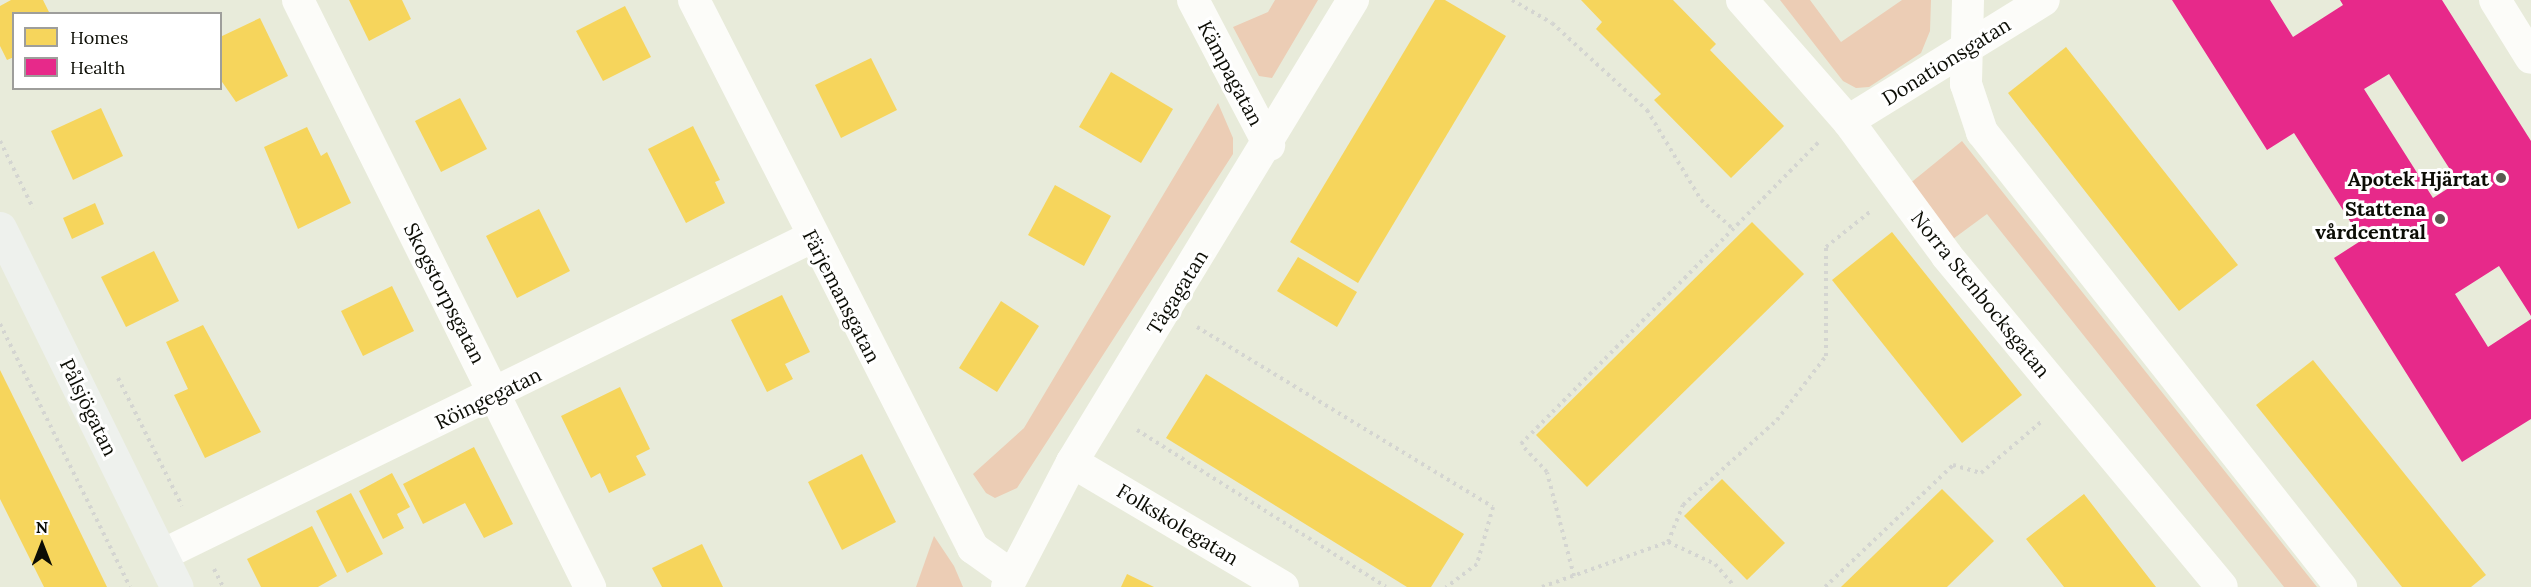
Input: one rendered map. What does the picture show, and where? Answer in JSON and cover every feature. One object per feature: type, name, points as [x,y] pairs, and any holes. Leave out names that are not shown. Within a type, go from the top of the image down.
[{"type":"street","name":"Skogstorpsgatan","points":[[298,0],[590,587]]},
{"type":"street","name":"Färjemansgatan","points":[[694,0],[812,237],[973,548],[1009,581]]},
{"type":"street","name":"Kämpagatan","points":[[1193,0],[1269,145]]},
{"type":"street","name":"Tågagatan","points":[[1009,581],[1072,462],[1269,145],[1353,0]]},
{"type":"street","name":"Norra Stenbocksgatan","points":[[1742,0],[1836,129],[1947,256],[2222,587]]},
{"type":"street","points":[[1968,0],[1968,99],[1982,132],[2341,587]]},
{"type":"street","name":"Donationsgatan","points":[[1836,129],[2044,0]]},
{"type":"street","points":[[2495,0],[2531,58]]},
{"type":"street","name":"Pålsjögatan","points":[[0,228],[177,587]]},
{"type":"street","name":"Röingegatan","points":[[162,555],[812,237]]},
{"type":"street","name":"Folkskolegatan","points":[[1072,462],[1283,587]]},
{"type":"path","points":[[1512,0],[1552,23],[1647,110],[1701,200],[1733,229]]},
{"type":"path","points":[[1574,576],[1546,472],[1521,444],[1733,229],[1836,129]]},
{"type":"path","points":[[1668,542],[1683,505],[1777,420],[1826,356],[1826,247],[1879,205]]},
{"type":"path","points":[[1191,337],[1203,317]]},
{"type":"path","points":[[0,324],[130,587]]},
{"type":"path","points":[[1197,327],[1493,507],[1477,564],[1446,587]]},
{"type":"path","points":[[1825,587],[1953,465],[1981,472],[2048,416]]},
{"type":"path","points":[[1141,423],[1135,432],[1386,587]]},
{"type":"path","points":[[1542,587],[1668,542],[1716,564],[1735,587]]},
{"type":"shaded area","points":[[1275,0],[1318,0],[1272,78],[1259,76],[1233,27],[1268,12]]},
{"type":"shaded area","points":[[1780,0],[1810,0],[1841,42],[1902,0],[1931,0],[1930,31],[1921,53],[1869,87],[1856,88],[1843,81]]},
{"type":"shaded area","points":[[1218,103],[1233,138],[1233,154],[1017,488],[995,498],[986,493],[973,474],[1024,428]]},
{"type":"shaded area","points":[[1962,141],[2317,587],[2284,587],[1987,214],[1953,239],[1908,185]]},
{"type":"shaded area","points":[[934,536],[954,566],[963,587],[916,587]]},
{"type":"building: Homes","points":[[11,0],[43,0],[49,12],[12,12],[12,58],[7,60],[0,46],[0,6]]},
{"type":"building: Homes","points":[[349,0],[402,0],[411,19],[369,41]]},
{"type":"building: Homes","points":[[1435,0],[1445,0],[1506,36],[1358,283],[1290,242]]},
{"type":"building: Homes","points":[[1581,0],[1673,0],[1716,44],[1710,50],[1784,126],[1731,178],[1654,100],[1661,94],[1596,29],[1602,22]]},
{"type":"building: Homes","points":[[625,6],[651,57],[603,81],[576,31]]},
{"type":"building: Homes","points":[[260,18],[288,76],[236,102],[222,82],[222,36]]},
{"type":"building: Homes","points":[[2066,47],[2238,265],[2179,311],[2008,93]]},
{"type":"building: Homes","points":[[871,58],[897,110],[841,138],[815,85]]},
{"type":"building: Homes","points":[[1111,72],[1173,109],[1141,163],[1079,127]]},
{"type":"building: Homes","points":[[460,98],[487,149],[441,172],[415,121]]},
{"type":"building: Homes","points":[[101,108],[123,156],[73,180],[51,131]]},
{"type":"building: Homes","points":[[693,126],[720,180],[715,182],[725,203],[686,223],[648,149]]},
{"type":"building: Homes","points":[[307,127],[321,156],[327,152],[351,203],[298,229],[264,147]]},
{"type":"building: Homes","points":[[1055,185],[1111,216],[1084,266],[1028,235]]},
{"type":"building: Homes","points":[[95,203],[104,224],[72,239],[63,218]]},
{"type":"building: Homes","points":[[539,209],[570,271],[517,298],[486,236]]},
{"type":"building: Homes","points":[[1752,222],[1804,274],[1587,487],[1536,435]]},
{"type":"building: Homes","points":[[1892,232],[2022,395],[1962,443],[1832,280]]},
{"type":"building: Homes","points":[[154,251],[179,301],[126,327],[101,277]]},
{"type":"building: Homes","points":[[1298,257],[1357,292],[1337,327],[1277,291]]},
{"type":"building: Homes","points":[[392,286],[414,331],[363,356],[341,311]]},
{"type":"building: Homes","points":[[782,295],[810,352],[785,364],[793,379],[767,392],[731,320]]},
{"type":"building: Homes","points":[[1001,301],[1039,326],[997,392],[959,368]]},
{"type":"building: Homes","points":[[203,325],[261,432],[205,458],[174,395],[188,389],[166,342]]},
{"type":"building: Homes","points":[[2313,360],[2486,575],[2471,587],[2402,587],[2256,405]]},
{"type":"building: Homes","points":[[0,370],[107,587],[44,587],[0,499]]},
{"type":"building: Homes","points":[[1206,374],[1464,534],[1431,587],[1407,587],[1166,438]]},
{"type":"building: Homes","points":[[620,387],[650,449],[636,456],[646,475],[609,493],[600,473],[591,478],[561,416]]},
{"type":"building: Homes","points":[[474,447],[513,524],[484,538],[465,503],[423,524],[403,484]]},
{"type":"building: Homes","points":[[862,454],[896,522],[842,550],[808,482]]},
{"type":"building: Homes","points":[[392,473],[410,507],[397,514],[404,528],[383,539],[359,491]]},
{"type":"building: Homes","points":[[1722,479],[1785,543],[1747,580],[1684,516]]},
{"type":"building: Homes","points":[[1942,489],[1994,541],[1947,587],[1841,587]]},
{"type":"building: Homes","points":[[351,493],[383,554],[347,573],[316,511]]},
{"type":"building: Homes","points":[[2084,494],[2156,587],[2064,587],[2026,539]]},
{"type":"building: Homes","points":[[312,526],[337,576],[318,587],[261,587],[247,559]]},
{"type":"building: Homes","points":[[702,544],[723,587],[662,587],[652,568]]},
{"type":"building: Homes","points":[[1127,574],[1154,587],[1121,587]]},
{"type":"building: Health","name":"Stattena vårdcentral","points":[[2172,0],[2270,0],[2293,37],[2343,5],[2340,0],[2442,0],[2531,141],[2531,316],[2499,266],[2455,294],[2488,347],[2531,319],[2531,419],[2462,462],[2334,258],[2362,240],[2294,133],[2267,150]],"holes":[[[2389,74],[2458,182],[2433,198],[2364,89]]]},
{"type":"place","name":"Apotek Hjärtat","points":[[2501,178]]},
{"type":"place","name":"Stattena vårdcentral","points":[[2440,219]]}]
